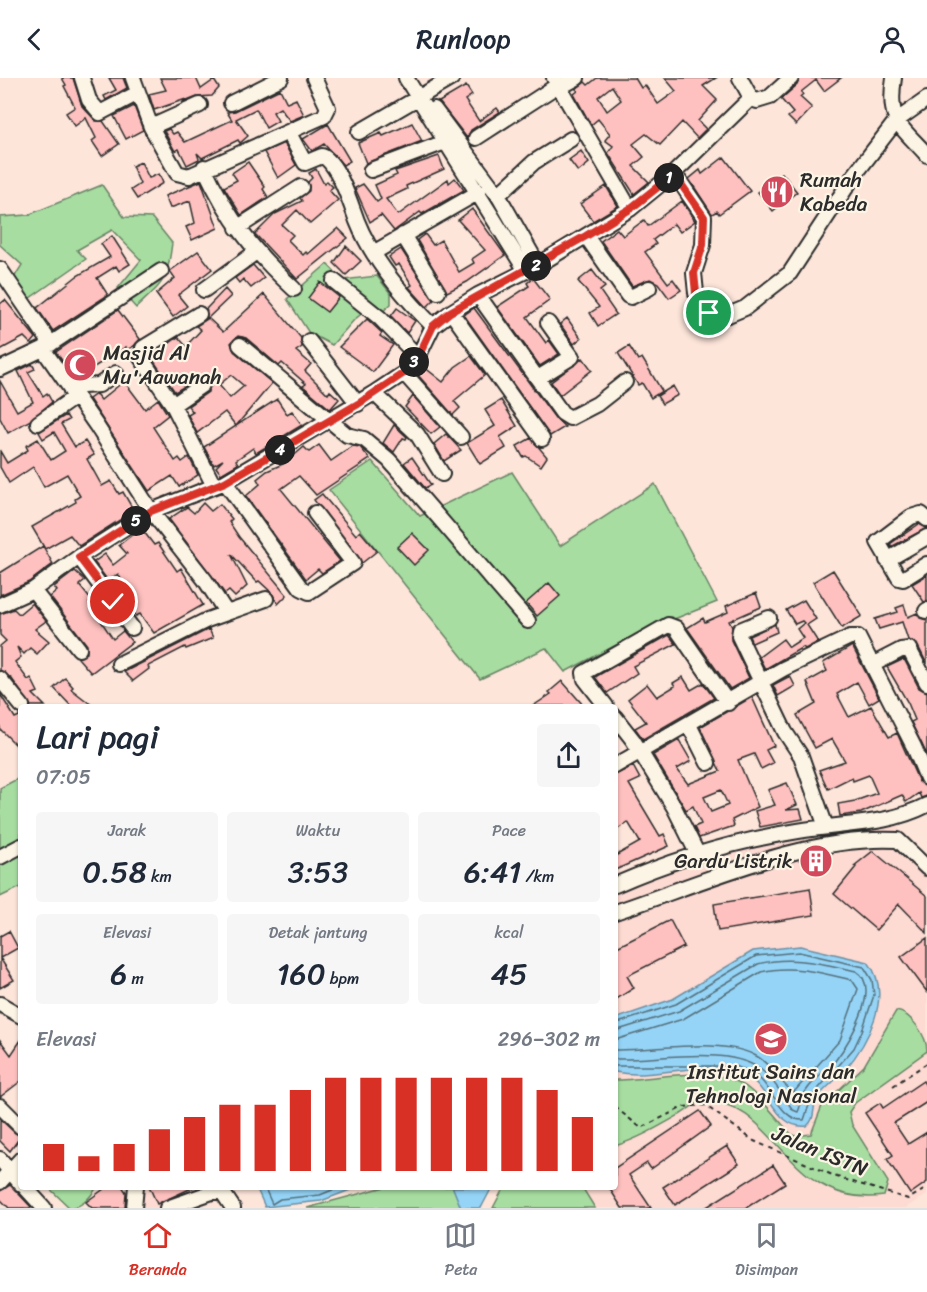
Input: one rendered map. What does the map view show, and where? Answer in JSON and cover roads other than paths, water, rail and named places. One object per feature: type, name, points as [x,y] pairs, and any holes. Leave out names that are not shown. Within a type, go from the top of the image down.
[{"type":"street","points":[[82,78],[89,100],[99,113],[138,93]]},
{"type":"street","points":[[133,78],[151,127],[177,173],[189,176],[204,167],[289,133],[327,112],[314,78]]},
{"type":"street","points":[[231,103],[281,78]]},
{"type":"street","points":[[406,78],[445,142],[532,268]]},
{"type":"street","points":[[359,132],[452,78]]},
{"type":"street","points":[[476,138],[556,81],[568,83],[577,78]]},
{"type":"street","points":[[740,78],[751,99],[757,101],[770,97],[791,78]]},
{"type":"street","points":[[894,78],[890,105],[896,121],[927,155]]},
{"type":"street","points":[[556,81],[630,209]]},
{"type":"street","points":[[0,605],[33,590],[79,557],[151,511],[219,484],[358,404],[404,373],[418,357],[433,326],[450,312],[532,268],[630,209],[674,174],[751,99]]},
{"type":"street","points":[[674,174],[704,217],[703,245],[694,273],[696,293],[709,313],[728,315],[745,308],[789,273],[853,177],[896,121],[927,99]]},
{"type":"street","points":[[151,127],[200,105]]},
{"type":"street","points":[[434,109],[498,195],[532,268]]},
{"type":"street","points":[[289,133],[305,163],[322,156],[327,158],[340,179],[364,240],[404,294],[433,326]]},
{"type":"street","points":[[498,195],[534,162],[571,139]]},
{"type":"street","points":[[371,170],[445,142]]},
{"type":"street","points":[[204,167],[223,208],[237,228],[256,252],[294,289]]},
{"type":"street","points":[[237,228],[301,187]]},
{"type":"street","points":[[380,249],[479,192]]},
{"type":"street","points":[[404,235],[438,292]]},
{"type":"street","points":[[586,236],[629,297],[649,288]]},
{"type":"street","points":[[204,290],[256,252]]},
{"type":"street","points":[[0,268],[73,394],[151,511],[198,570],[226,612]]},
{"type":"street","points":[[0,369],[47,347],[161,271]]},
{"type":"street","points":[[334,282],[380,318],[418,357]]},
{"type":"street","points":[[478,295],[562,413],[570,418],[597,404],[624,382]]},
{"type":"street","points":[[450,312],[542,439]]},
{"type":"street","points":[[199,314],[143,348],[141,358],[219,484],[302,588],[309,592],[353,563],[315,513]]},
{"type":"street","points":[[538,378],[572,357],[548,323]]},
{"type":"street","points":[[309,341],[358,404]]},
{"type":"street","points":[[240,345],[347,435],[364,439],[389,460],[528,621]]},
{"type":"street","points":[[38,423],[83,386],[99,385],[116,373]]},
{"type":"street","points":[[404,373],[461,437]]},
{"type":"street","points":[[172,405],[202,385]]},
{"type":"street","points":[[374,393],[417,434],[442,474]]},
{"type":"street","points":[[926,518],[918,514],[911,517],[880,539],[879,545],[896,574],[903,579],[927,564]]},
{"type":"street","points":[[887,560],[927,537]]},
{"type":"street","points":[[79,557],[132,628]]},
{"type":"street","points":[[33,590],[79,649]]},
{"type":"street","points":[[119,664],[226,612],[266,599]]},
{"type":"street","points":[[769,618],[739,633],[762,683],[801,756],[826,827]]},
{"type":"street","points":[[604,704],[585,679],[584,673],[668,625],[676,628],[728,703]]},
{"type":"street","points":[[618,764],[806,657],[850,637],[861,640],[927,778]]},
{"type":"street","points":[[872,665],[901,650],[909,649],[927,683]]},
{"type":"street","points":[[0,679],[20,704]]},
{"type":"street","points":[[618,721],[674,807],[697,853]]},
{"type":"street","points":[[689,725],[708,762]]},
{"type":"street","points":[[618,884],[697,853],[826,827],[902,817],[927,805]]},
{"type":"street","points":[[618,911],[802,849],[841,843],[879,839],[898,840],[927,868]]},
{"type":"street","points":[[0,857],[18,848]]},
{"type":"street","points":[[0,1004],[18,1010]]},
{"type":"street","points":[[0,1106],[18,1123]]},
{"type":"street","points":[[0,1159],[18,1180]]},
{"type":"street","points":[[0,1182],[18,1163]]},
{"type":"street","points":[[27,1190],[44,1208]]},
{"type":"street","points":[[134,1208],[136,1190]]},
{"type":"street","points":[[169,1208],[215,1191],[223,1193],[233,1208]]},
{"type":"water","points":[[800,946],[868,962],[875,975],[879,989],[878,1004],[869,1033],[853,1060],[818,1097],[812,1119],[807,1126],[787,1121],[754,1081],[730,1070],[714,1068],[647,1074],[618,1072],[618,1018],[673,999],[753,951]]},
{"type":"water","points":[[257,1190],[350,1190],[321,1201],[265,1207]]},
{"type":"water","points":[[454,1190],[490,1190],[481,1208],[461,1208]]},
{"type":"place","name":"Rumah Kabeda","points":[[777,192]]},
{"type":"place","name":"Masjid Al Mu'Aawanah","points":[[80,365]]},
{"type":"place","name":"Gardu Listrik","points":[[816,861]]},
{"type":"place","name":"Institut Sains dan Tehnologi Nasional","points":[[771,1039]]}]
